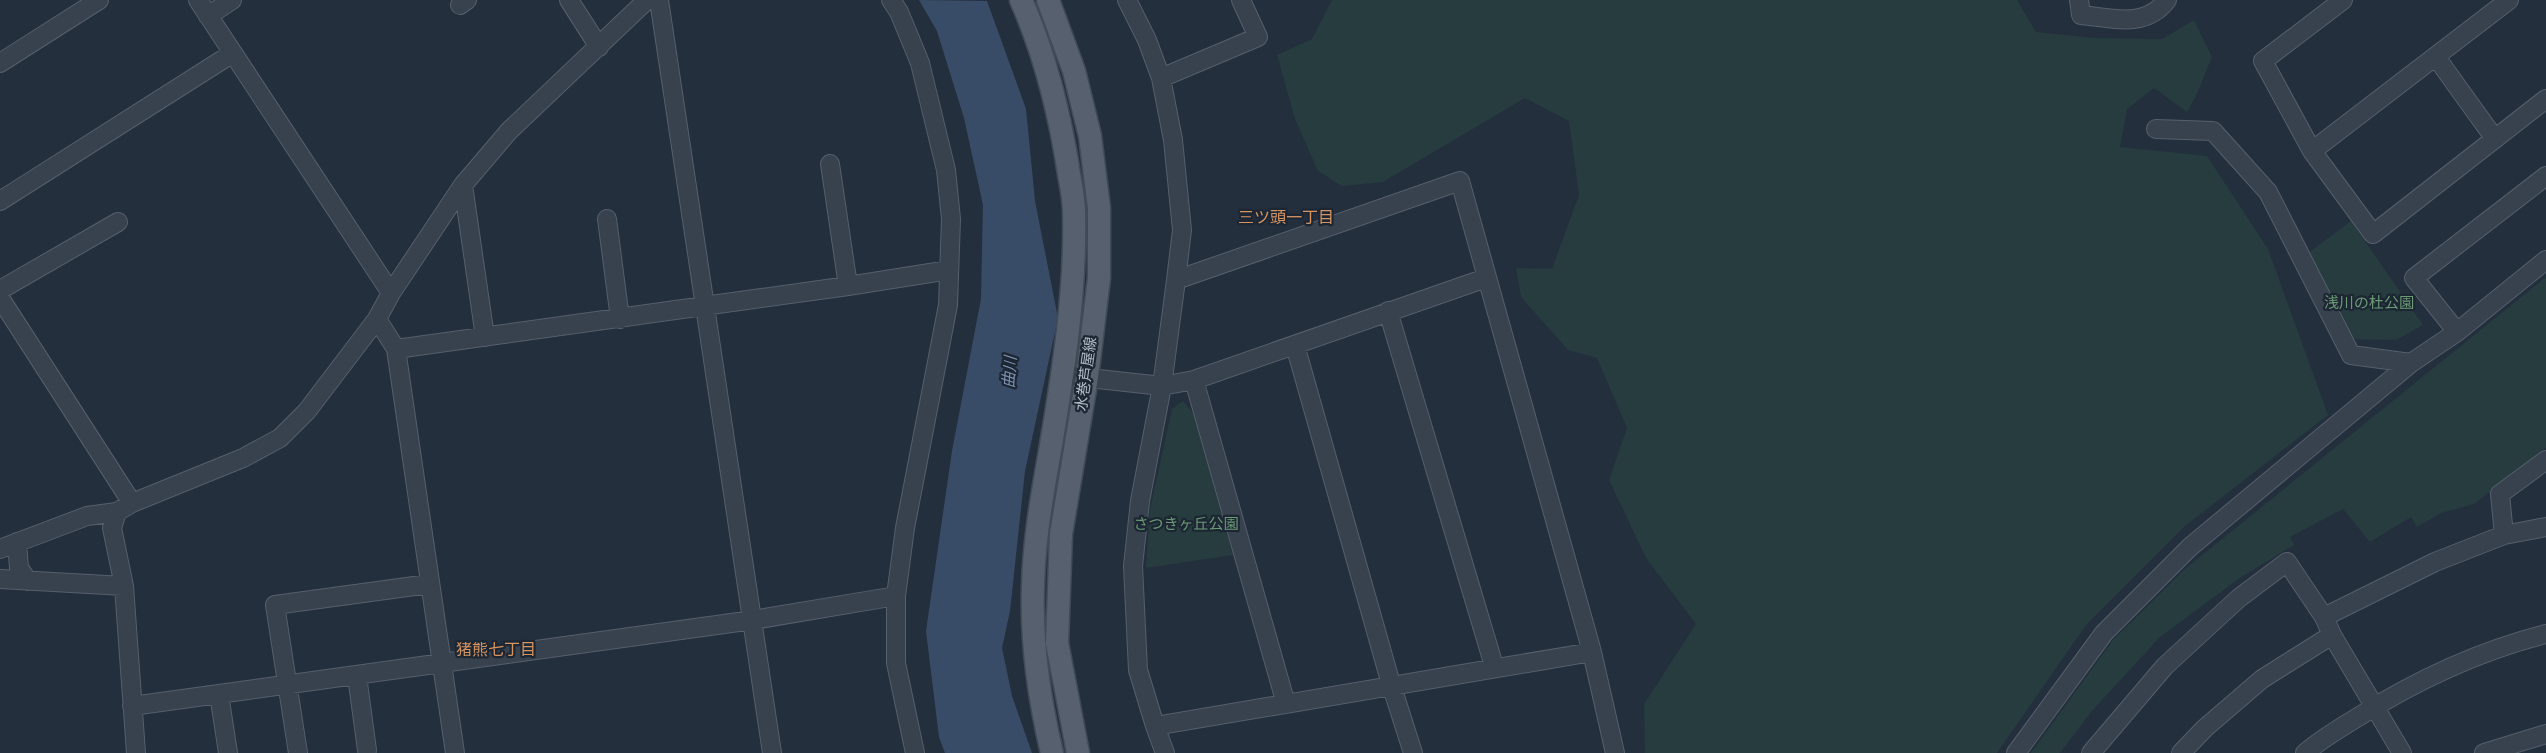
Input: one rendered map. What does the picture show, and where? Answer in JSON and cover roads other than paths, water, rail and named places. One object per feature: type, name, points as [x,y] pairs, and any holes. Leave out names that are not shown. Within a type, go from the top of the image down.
[{"type":"main road","name":"水巻芦屋線","points":[[1021,0],[1048,79],[1064,142],[1074,210],[1072,276],[1062,375],[1037,530],[1033,586],[1034,642],[1041,704],[1052,753]]},
{"type":"main road","name":"水巻芦屋線","points":[[1048,0],[1074,71],[1090,136],[1099,208],[1099,278],[1087,377],[1061,534],[1058,625],[1060,660],[1078,753]]},
{"type":"street","points":[[0,63],[99,0]]},
{"type":"street","points":[[198,0],[391,293]]},
{"type":"street","points":[[208,16],[232,0]]},
{"type":"street","points":[[569,0],[599,47]]},
{"type":"street","points":[[0,549],[87,516],[125,508],[243,458],[280,438],[307,411],[377,319],[391,293],[463,185],[509,131],[647,0]]},
{"type":"street","points":[[659,0],[772,753]]},
{"type":"street","points":[[891,0],[899,12],[920,63],[946,170],[951,219],[948,304],[905,528],[896,596],[896,663],[914,753]]},
{"type":"street","points":[[1127,0],[1147,40],[1161,78],[1173,140],[1182,230],[1162,386],[1140,501],[1133,566],[1138,670],[1165,753]]},
{"type":"street","points":[[1161,78],[1258,37],[1241,0]]},
{"type":"street","points":[[2079,0],[2081,15],[2137,20],[2159,10],[2167,0]]},
{"type":"street","points":[[2342,0],[2263,61],[2312,151],[2373,234],[2546,99]]},
{"type":"street","points":[[2312,151],[2509,0]]},
{"type":"street","points":[[0,201],[233,54]]},
{"type":"street","points":[[2436,57],[2495,139]]},
{"type":"street","points":[[2156,129],[2214,131],[2268,192],[2351,355],[2411,363]]},
{"type":"street","points":[[830,164],[848,286]]},
{"type":"street","points":[[2457,332],[2414,278],[2546,176]]},
{"type":"street","points":[[1176,280],[1460,181],[1592,652],[1610,752]]},
{"type":"street","points":[[463,185],[485,337]]},
{"type":"street","points":[[607,219],[620,318]]},
{"type":"street","points":[[0,290],[118,222]]},
{"type":"street","points":[[2016,753],[2104,633],[2190,547],[2411,363],[2457,332],[2546,260]]},
{"type":"street","points":[[396,350],[949,270]]},
{"type":"street","points":[[1062,375],[1162,386],[1194,380],[1486,278]]},
{"type":"street","points":[[0,298],[125,508]]},
{"type":"street","points":[[1388,311],[1494,666]]},
{"type":"street","points":[[377,319],[396,350],[455,753]]},
{"type":"street","points":[[1295,345],[1391,684],[1413,753]]},
{"type":"street","points":[[1194,380],[1286,704]]},
{"type":"street","points":[[2504,535],[2500,494],[2546,460]]},
{"type":"street","points":[[125,508],[112,528],[124,586],[136,753]]},
{"type":"street","points":[[2324,617],[2435,562],[2504,535],[2546,527]]},
{"type":"street","points":[[17,542],[18,568],[28,580]]},
{"type":"street","points":[[2091,753],[2165,666],[2239,598],[2287,562],[2324,617],[2332,635],[2376,706],[2402,753]]},
{"type":"street","points":[[0,579],[124,586]]},
{"type":"street","points":[[298,753],[275,605],[429,584]]},
{"type":"street","points":[[132,706],[753,620],[896,596]]},
{"type":"street","points":[[2305,753],[2317,743],[2376,706],[2455,664],[2510,643],[2546,634]]},
{"type":"street","points":[[2180,753],[2205,728],[2262,679],[2332,635]]},
{"type":"street","points":[[1155,726],[1494,666],[1592,652]]},
{"type":"street","points":[[357,676],[367,750]]},
{"type":"street","points":[[219,694],[228,753]]},
{"type":"street","points":[[2484,753],[2546,734]]},
{"type":"water","name":"曲川","points":[[919,0],[987,1],[1026,109],[1035,201],[1058,318],[1025,471],[1010,611],[1002,648],[1012,696],[1032,753],[945,753],[939,737],[926,631],[952,451],[981,299],[983,205],[964,118],[937,31]]},
{"type":"district","name":"三ツ頭一丁目","points":[[1286,217]]},
{"type":"district","name":"猪熊七丁目","points":[[496,649]]},
{"type":"park label","name":"浅川の杜公園","points":[[2369,303]]},
{"type":"park label","name":"さつきヶ丘公園","points":[[1186,524]]}]
